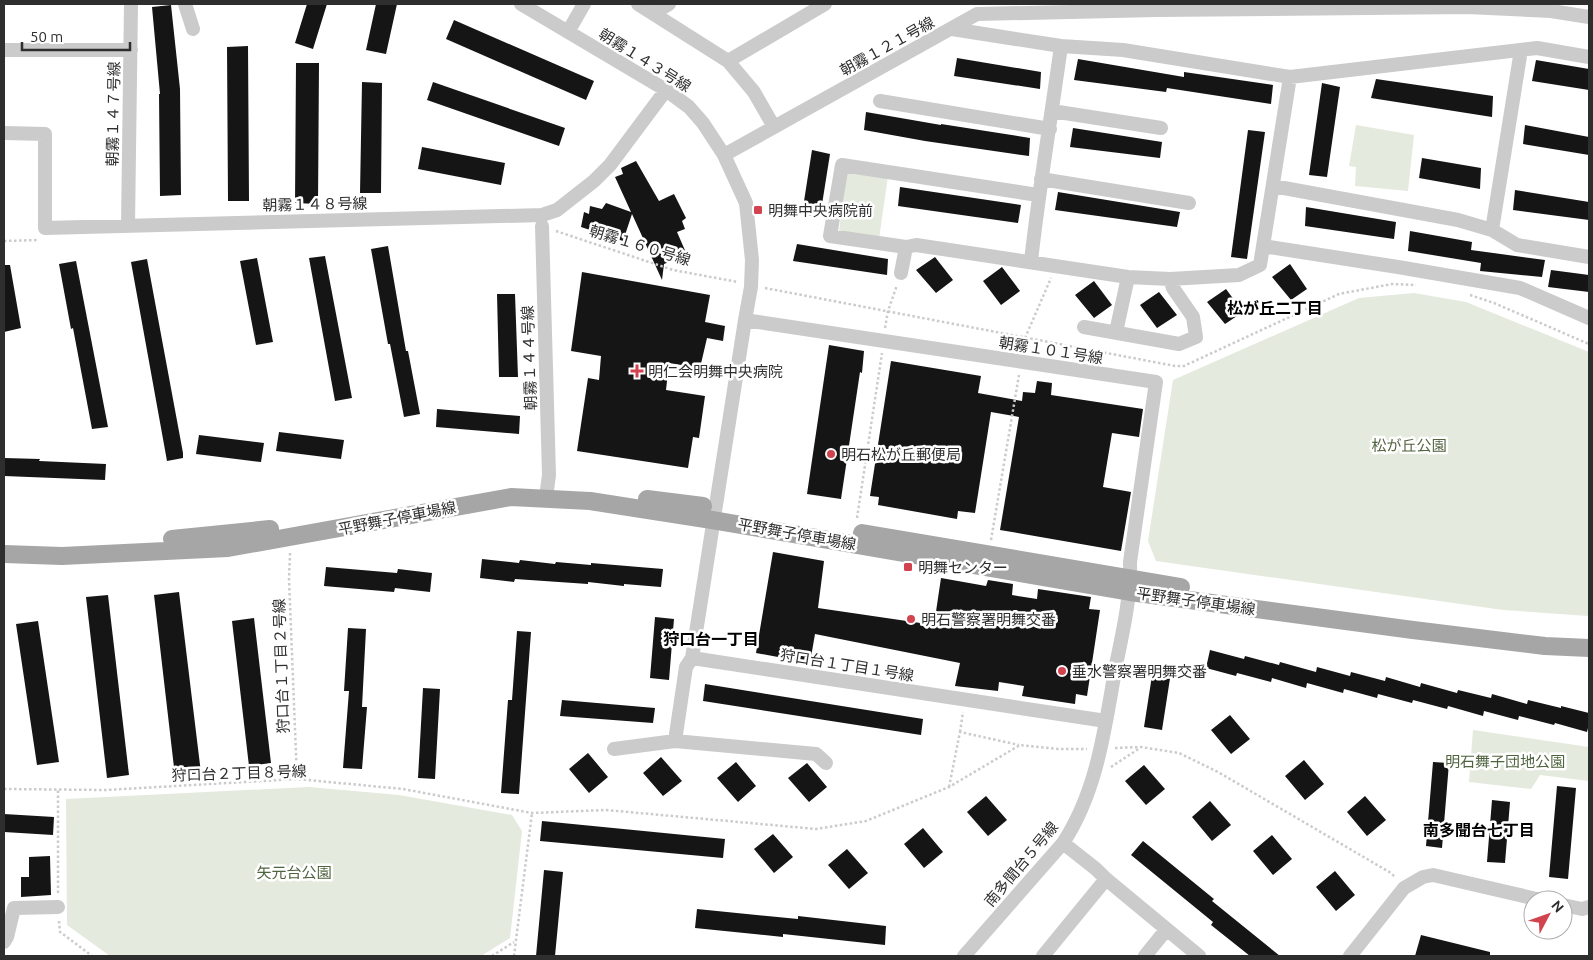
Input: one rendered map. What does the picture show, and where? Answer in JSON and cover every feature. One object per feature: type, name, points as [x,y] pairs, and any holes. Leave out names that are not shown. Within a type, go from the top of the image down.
[{"type":"main road","name":"平野舞子停車場線","points":[[4,543],[123,544],[250,532],[495,490],[547,490],[673,501],[714,514]]},
{"type":"main road","name":"平野舞子停車場線","points":[[4,554],[62,556],[228,548],[510,497],[590,501],[714,514],[1294,615],[1546,646],[1589,648]]},
{"type":"main road","name":"平野舞子停車場線","points":[[1130,585],[1300,608],[1514,633],[1589,638]]},
{"type":"street","name":"朝霧１４７号線","points":[[128,225],[131,4]]},
{"type":"street","points":[[185,4],[193,29]]},
{"type":"street","name":"朝霧１４３号線","points":[[521,4],[666,90],[694,112],[704,123],[724,156],[746,203],[752,260],[751,287],[714,514]]},
{"type":"street","points":[[568,32],[584,4]]},
{"type":"street","points":[[638,4],[728,61],[754,92],[774,127]]},
{"type":"street","points":[[654,13],[669,4]]},
{"type":"street","points":[[728,61],[825,4]]},
{"type":"street","name":"朝霧１２１号線","points":[[724,156],[952,29],[976,9],[1467,6],[1551,11],[1589,17]]},
{"type":"street","points":[[952,29],[1061,46],[1123,50],[1290,77],[1537,48],[1589,57]]},
{"type":"street","points":[[1031,261],[1038,196],[1050,129],[1061,46]]},
{"type":"street","points":[[4,50],[131,50]]},
{"type":"street","points":[[1492,230],[1521,50]]},
{"type":"street","points":[[1038,196],[842,165],[830,236],[906,247],[916,245],[1128,276],[1170,279],[1239,275],[1260,265],[1290,77]]},
{"type":"street","name":"朝霧１４８号線","points":[[45,228],[542,215],[557,210],[594,181],[610,165],[666,90]]},
{"type":"street","points":[[880,101],[1050,129]]},
{"type":"street","points":[[1052,111],[1161,128]]},
{"type":"street","points":[[4,133],[45,134],[45,228]]},
{"type":"street","points":[[1041,179],[1189,203]]},
{"type":"street","points":[[1273,186],[1458,220],[1492,230],[1517,246],[1589,257]]},
{"type":"street","name":"朝霧１４４号線","points":[[542,226],[549,475],[547,490]]},
{"type":"street","points":[[1264,246],[1520,288],[1589,318]]},
{"type":"street","points":[[901,273],[906,247]]},
{"type":"street","points":[[1116,332],[1128,276]]},
{"type":"street","points":[[1084,327],[1179,344],[1196,337],[1194,317],[1172,288],[1170,279]]},
{"type":"street","name":"朝霧１０１号線","points":[[745,320],[1156,382],[1130,562],[1130,585]]},
{"type":"street","points":[[675,741],[686,667],[692,658],[714,514]]},
{"type":"street","name":"南多聞台５号線","points":[[964,956],[1063,843],[1075,825],[1087,796],[1099,758],[1130,585]]},
{"type":"street","name":"狩口台１丁目１号線","points":[[692,658],[1106,721]]},
{"type":"street","points":[[614,749],[675,741],[816,754],[826,763]]},
{"type":"street","points":[[1063,843],[1199,956]]},
{"type":"street","points":[[1350,956],[1404,888],[1423,876],[1434,875],[1523,896]]},
{"type":"street","points":[[1043,956],[1106,880]]},
{"type":"street","points":[[4,942],[14,908],[58,907]]},
{"type":"street","points":[[1573,907],[1582,909],[1589,907]]},
{"type":"street","points":[[1145,956],[1166,930]]},
{"type":"path","name":"朝霧１６０号線","points":[[542,226],[673,270],[742,283]]},
{"type":"path","points":[[4,241],[39,240],[45,228]]},
{"type":"path","points":[[1024,348],[1025,338],[1057,265]]},
{"type":"path","points":[[885,330],[888,311],[901,273]]},
{"type":"path","points":[[761,287],[791,292]]},
{"type":"path","points":[[856,523],[882,350]]},
{"type":"path","points":[[991,540],[1020,367]]},
{"type":"path","name":"狩口台１丁目２号線","points":[[290,553],[289,579],[297,779]]},
{"type":"path","points":[[949,787],[960,732],[1020,745],[1058,749]]},
{"type":"path","name":"狩口台２丁目８号線","points":[[4,788],[106,790],[297,779],[402,789],[532,813],[606,810],[816,829],[866,821],[949,787],[1020,745]]},
{"type":"path","points":[[1111,767],[1141,747],[1179,753],[1218,772],[1392,873],[1404,888]]},
{"type":"path","points":[[58,790],[58,907],[60,932],[92,956]]},
{"type":"path","points":[[514,956],[532,813]]},
{"type":"path","points":[[492,956],[515,942]]},
{"type":"green space","points":[[1356,125],[1414,135],[1408,191],[1355,186],[1356,167],[1349,166]]},
{"type":"green space","points":[[846,170],[888,176],[879,239],[839,232]]},
{"type":"green space","name":"松が丘公園","points":[[1414,293],[1466,302],[1589,352],[1589,616],[1503,610],[1156,561],[1148,541],[1173,380],[1359,298]]},
{"type":"green space","name":"明石舞子団地公園","points":[[1473,730],[1589,747],[1589,781],[1540,775],[1531,789],[1469,782]]},
{"type":"green space","name":"矢元台公園","points":[[309,787],[399,795],[512,815],[522,831],[510,938],[481,956],[110,956],[67,925],[66,799]]},
{"type":"building","points":[[307,4],[327,4],[313,49],[295,43]]},
{"type":"building","points":[[376,4],[397,4],[386,54],[366,50]]},
{"type":"building","points":[[171,5],[180,89],[181,195],[160,196],[160,94],[152,7]]},
{"type":"building","points":[[454,20],[594,81],[586,100],[446,39]]},
{"type":"building","points":[[248,46],[249,201],[228,201],[227,47]]},
{"type":"building","points":[[957,58],[1041,72],[1040,89],[954,76]]},
{"type":"building","points":[[1078,59],[1184,77],[1184,72],[1273,85],[1271,104],[1167,88],[1166,92],[1074,80]]},
{"type":"building","points":[[1536,60],[1589,69],[1589,90],[1532,81]]},
{"type":"building","points":[[296,63],[319,63],[318,204],[295,203]]},
{"type":"building","points":[[1376,79],[1493,96],[1492,117],[1371,98]]},
{"type":"building","points":[[362,82],[382,83],[381,193],[360,193]]},
{"type":"building","points":[[433,82],[565,128],[559,146],[427,100]]},
{"type":"building","points":[[1322,83],[1340,87],[1327,177],[1309,175]]},
{"type":"building","points":[[866,112],[1030,138],[1029,156],[864,130]]},
{"type":"building","points":[[1525,125],[1589,137],[1589,155],[1523,144]]},
{"type":"building","points":[[1073,128],[1162,142],[1160,158],[1070,147]]},
{"type":"building","points":[[1248,130],[1265,132],[1247,259],[1231,257]]},
{"type":"building","points":[[422,147],[505,163],[501,185],[418,169]]},
{"type":"building","points":[[812,150],[830,154],[820,217],[802,214]]},
{"type":"building","points":[[1422,158],[1481,168],[1480,189],[1419,178]]},
{"type":"building","points":[[636,161],[659,201],[674,194],[686,218],[682,221],[685,229],[677,232],[687,255],[664,264],[662,280],[632,214],[623,241],[581,227],[584,212],[589,214],[590,206],[602,209],[606,203],[631,212],[615,177],[623,174],[621,168]]},
{"type":"building","points":[[900,187],[1021,205],[1018,223],[898,206]]},
{"type":"building","points":[[1515,190],[1589,202],[1589,220],[1513,210]]},
{"type":"building","points":[[1058,192],[1180,212],[1177,227],[1055,210]]},
{"type":"building","points":[[1306,207],[1396,222],[1394,239],[1305,226]]},
{"type":"building","points":[[1410,231],[1472,242],[1471,250],[1545,260],[1542,277],[1480,271],[1481,263],[1408,251]]},
{"type":"building","points":[[797,244],[888,259],[887,275],[793,261]]},
{"type":"building","points":[[388,246],[406,351],[408,351],[420,414],[404,417],[390,344],[388,344],[371,249]]},
{"type":"building","points":[[325,256],[352,398],[335,401],[309,258]]},
{"type":"building","points":[[935,257],[953,280],[936,293],[916,270]]},
{"type":"building","points":[[257,258],[273,342],[256,345],[240,261]]},
{"type":"building","points":[[147,259],[183,453],[183,458],[167,461],[131,262]]},
{"type":"building","points":[[76,261],[108,427],[92,429],[73,328],[71,329],[59,264]]},
{"type":"building","points":[[1290,264],[1307,289],[1291,300],[1272,277]]},
{"type":"building","points":[[4,265],[10,265],[21,328],[4,332]]},
{"type":"building","points":[[1002,267],[1020,291],[1001,305],[983,281]]},
{"type":"building","points":[[1551,270],[1589,275],[1589,292],[1548,287]]},
{"type":"building","points":[[582,272],[710,295],[705,322],[725,326],[723,341],[707,338],[700,368],[669,363],[666,390],[705,396],[699,438],[693,437],[688,468],[577,451],[588,378],[599,380],[601,356],[571,351]]},
{"type":"building","points":[[1094,281],[1112,305],[1094,318],[1075,295]]},
{"type":"building","points":[[1226,289],[1243,312],[1225,324],[1207,302]]},
{"type":"building","points":[[1159,292],[1177,315],[1157,328],[1140,305]]},
{"type":"building","points":[[497,294],[515,294],[518,377],[499,377]]},
{"type":"building","points":[[829,345],[864,351],[841,499],[807,494]]},
{"type":"building","points":[[891,361],[981,376],[978,393],[1022,401],[1023,392],[1035,393],[1037,381],[1052,383],[1051,395],[1143,409],[1139,437],[1112,433],[1103,487],[1131,492],[1121,551],[1000,530],[1019,417],[991,412],[975,513],[958,511],[957,519],[878,505],[879,497],[870,496]]},
{"type":"building","points":[[437,409],[520,416],[519,434],[436,427]]},
{"type":"building","points":[[279,432],[344,440],[341,459],[276,451]]},
{"type":"building","points":[[199,435],[264,443],[261,462],[196,454]]},
{"type":"building","points":[[4,458],[106,464],[105,480],[4,476]]},
{"type":"building","points":[[773,552],[824,561],[818,608],[934,625],[941,578],[986,586],[988,580],[1013,584],[1012,595],[1037,599],[1038,589],[1091,597],[1089,609],[1100,610],[1087,696],[1076,694],[1075,704],[1022,696],[1024,686],[999,682],[998,691],[955,686],[960,663],[815,634],[810,663],[756,653]]},
{"type":"building","points":[[482,559],[519,563],[520,560],[555,564],[556,562],[591,565],[591,563],[663,569],[661,587],[515,579],[514,582],[480,578]]},
{"type":"building","points":[[326,567],[397,573],[398,569],[432,573],[430,592],[395,588],[394,592],[324,586]]},
{"type":"building","points":[[179,592],[201,773],[175,776],[154,595]]},
{"type":"building","points":[[108,595],[129,775],[107,778],[86,597]]},
{"type":"building","points":[[655,617],[674,619],[669,680],[650,678]]},
{"type":"building","points":[[254,618],[271,763],[249,766],[232,621]]},
{"type":"building","points":[[38,621],[59,762],[37,765],[16,624]]},
{"type":"building","points":[[348,628],[366,629],[362,707],[367,707],[362,769],[343,768],[349,691],[344,691]]},
{"type":"building","points":[[517,631],[531,632],[519,794],[501,793],[508,700],[512,700]]},
{"type":"building","points":[[1210,650],[1244,659],[1245,656],[1279,665],[1280,662],[1316,672],[1317,667],[1350,676],[1351,672],[1385,681],[1386,677],[1420,687],[1421,683],[1457,693],[1458,690],[1491,698],[1492,694],[1527,704],[1528,700],[1561,708],[1561,706],[1589,713],[1589,724],[1587,732],[1519,716],[1518,720],[1484,711],[1483,716],[1448,706],[1447,709],[1413,700],[1412,703],[1378,694],[1377,698],[1344,689],[1343,693],[1307,683],[1306,688],[1272,678],[1271,682],[1237,673],[1236,676],[1206,668]]},
{"type":"building","points":[[1153,669],[1171,672],[1162,730],[1144,727]]},
{"type":"building","points":[[705,684],[923,719],[921,735],[703,701]]},
{"type":"building","points":[[423,688],[440,689],[435,779],[418,778]]},
{"type":"building","points":[[562,700],[655,708],[653,723],[560,716]]},
{"type":"building","points":[[1230,715],[1250,739],[1231,754],[1211,730]]},
{"type":"building","points":[[588,753],[608,777],[589,793],[569,769]]},
{"type":"building","points":[[661,757],[682,781],[663,796],[643,773]]},
{"type":"building","points":[[1304,760],[1324,784],[1305,800],[1285,776]]},
{"type":"building","points":[[736,762],[756,786],[738,802],[717,778]]},
{"type":"building","points":[[1433,762],[1449,763],[1442,848],[1426,846]]},
{"type":"building","points":[[807,763],[827,787],[809,802],[788,778]]},
{"type":"building","points":[[1144,765],[1165,789],[1146,805],[1125,781]]},
{"type":"building","points":[[1557,786],[1576,788],[1568,879],[1549,877]]},
{"type":"building","points":[[986,796],[1007,820],[988,836],[967,812]]},
{"type":"building","points":[[1365,796],[1386,820],[1367,836],[1347,812]]},
{"type":"building","points":[[1492,800],[1510,802],[1505,863],[1487,862]]},
{"type":"building","points":[[1210,801],[1231,825],[1212,841],[1192,817]]},
{"type":"building","points":[[4,814],[54,817],[53,835],[4,832]]},
{"type":"building","points":[[542,821],[725,839],[723,858],[540,841]]},
{"type":"building","points":[[923,828],[943,852],[924,868],[904,844]]},
{"type":"building","points":[[773,834],[793,857],[774,873],[754,849]]},
{"type":"building","points":[[1272,835],[1292,859],[1273,875],[1253,851]]},
{"type":"building","points":[[1143,841],[1214,899],[1212,901],[1280,956],[1250,956],[1211,925],[1213,922],[1131,855]]},
{"type":"building","points":[[847,849],[868,873],[849,889],[828,865]]},
{"type":"building","points":[[50,856],[51,895],[21,897],[21,877],[29,877],[29,857]]},
{"type":"building","points":[[544,870],[563,872],[555,956],[536,956]]},
{"type":"building","points":[[1335,871],[1355,895],[1336,911],[1316,887]]},
{"type":"building","points":[[697,909],[798,919],[798,916],[886,926],[885,945],[783,934],[783,937],[695,928]]},
{"type":"building","points":[[1421,935],[1490,952],[1490,956],[1415,956]]},
{"type":"place","name":"明舞中央病院前","points":[[758,210]]},
{"type":"place","name":"明仁会明舞中央病院","points":[[637,371]]},
{"type":"place","name":"明石松が丘郵便局","points":[[831,454]]},
{"type":"place","name":"明舞センター","points":[[908,567]]},
{"type":"place","name":"明石警察署明舞交番","points":[[911,619]]},
{"type":"place","name":"垂水警察署明舞交番","points":[[1062,671]]},
{"type":"district","name":"松が丘二丁目","points":[[1275,308]]},
{"type":"district","name":"狩口台一丁目","points":[[711,639]]},
{"type":"district","name":"南多聞台七丁目","points":[[1479,830]]}]
